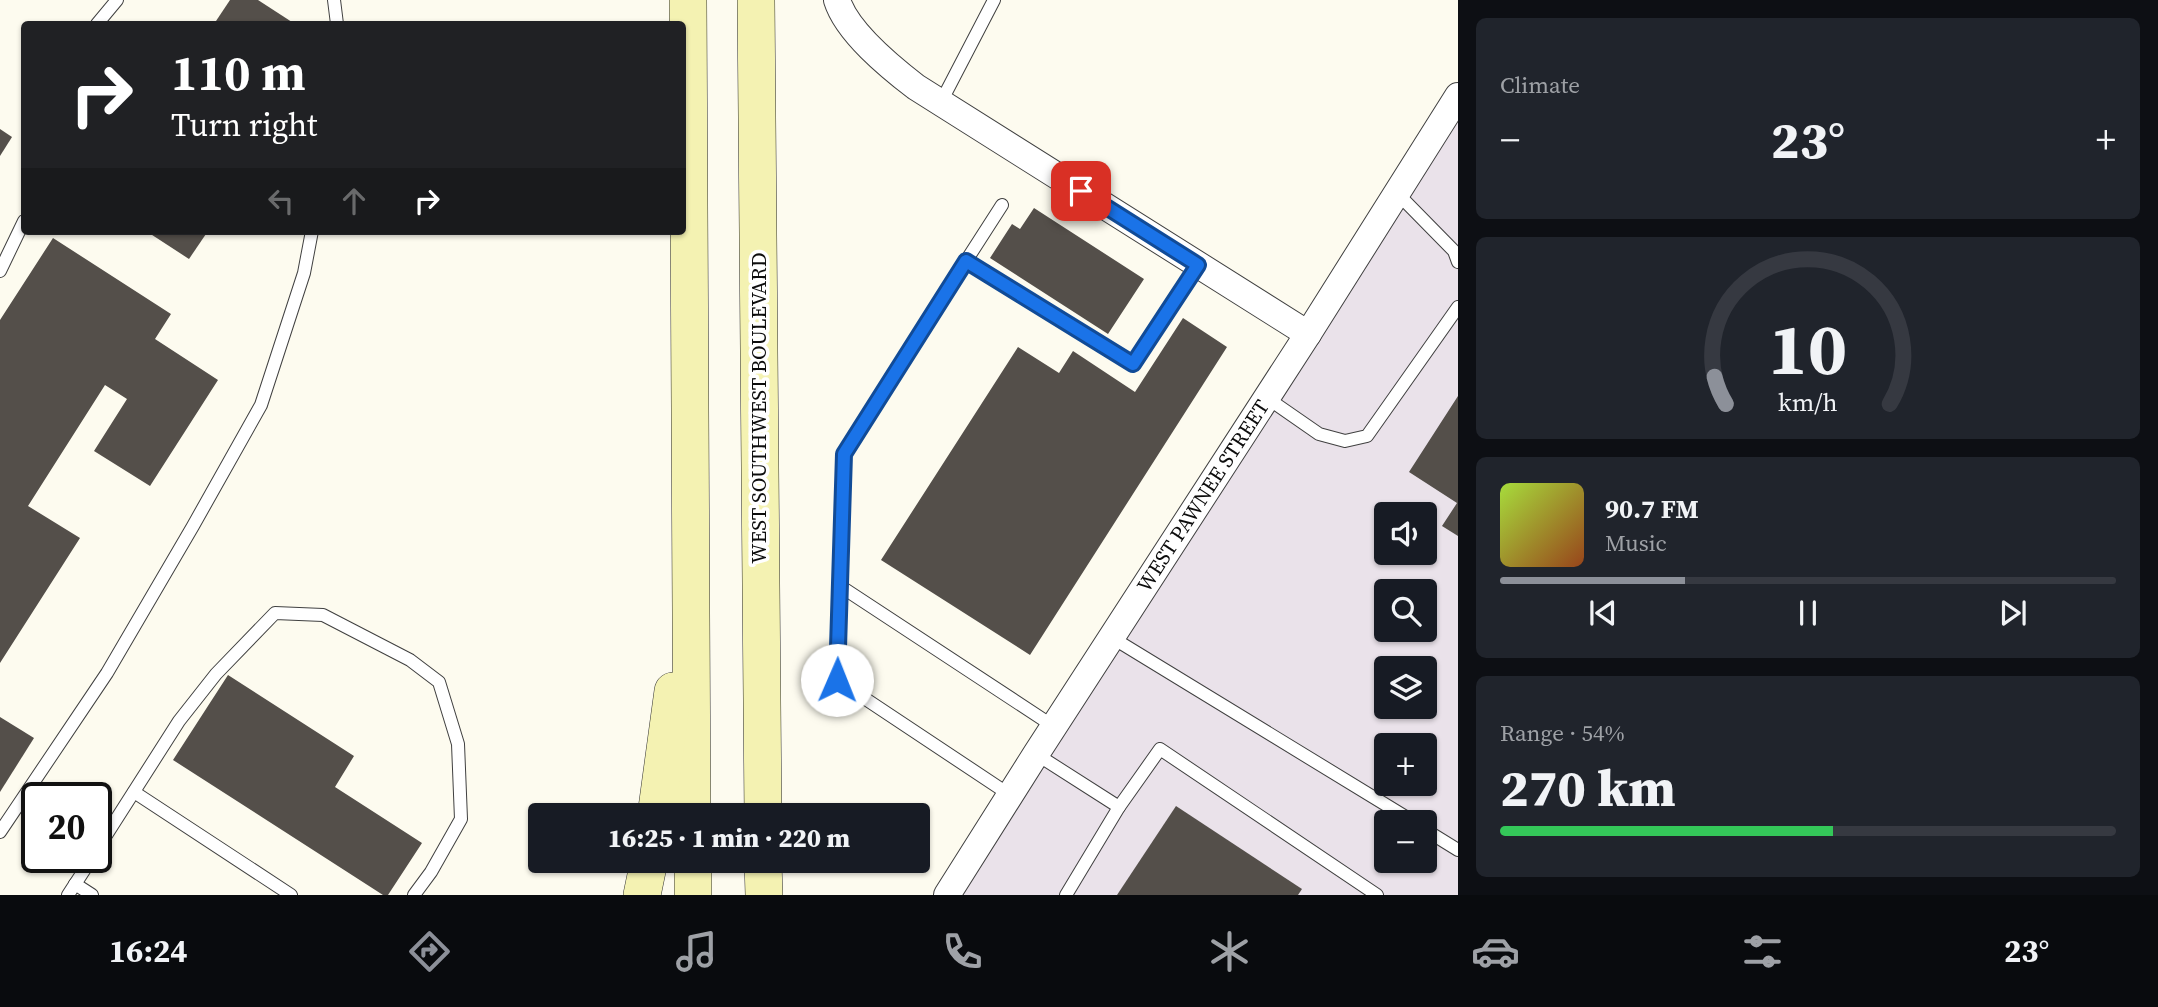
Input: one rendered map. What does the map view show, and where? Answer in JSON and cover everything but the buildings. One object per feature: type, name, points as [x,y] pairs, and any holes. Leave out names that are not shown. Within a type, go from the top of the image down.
[{"type":"main road","points":[[688,0],[692,803]]},
{"type":"main road","name":"WEST SOUTHWEST BOULEVARD","points":[[756,0],[763,803]]},
{"type":"main road","points":[[658,803],[691,569]]},
{"type":"main road","points":[[642,895],[647,873]]},
{"type":"main road","points":[[693,873],[693,895]]},
{"type":"main road","points":[[763,873],[764,895]]},
{"type":"street","points":[[836,0],[860,36],[889,66],[941,102],[1308,334]]},
{"type":"street","name":"WEST PAWNEE STREET","points":[[947,895],[1458,96]]},
{"type":"lane","points":[[100,21],[117,0]]},
{"type":"lane","points":[[334,0],[337,21]]},
{"type":"lane","points":[[941,102],[994,0]]},
{"type":"lane","points":[[1397,193],[1454,251],[1458,261]]},
{"type":"lane","points":[[1002,205],[844,454],[837,680],[1010,794]]},
{"type":"lane","points":[[0,271],[21,227]]},
{"type":"lane","points":[[0,832],[107,673],[261,405],[303,273],[311,235]]},
{"type":"lane","points":[[966,261],[1133,364],[1198,265]]},
{"type":"lane","points":[[1267,398],[1319,434],[1345,441],[1367,436],[1458,307]]},
{"type":"lane","points":[[840,586],[1053,726]]},
{"type":"lane","points":[[112,826],[179,721],[216,674],[275,613],[323,615],[411,660],[439,682],[458,744],[461,819],[431,872],[414,895]]},
{"type":"lane","points":[[1111,637],[1394,810]]},
{"type":"lane","points":[[1066,895],[1119,807],[1160,749],[1377,895]]},
{"type":"lane","points":[[1036,754],[1119,807]]},
{"type":"lane","points":[[134,792],[291,895]]},
{"type":"lane","points":[[1437,837],[1458,850]]},
{"type":"lane","points":[[82,873],[71,889],[92,895]]},
{"type":"shaded area","points":[[1458,96],[1458,895],[948,895]]},
{"type":"route","points":[[837,680],[844,454],[966,261],[1133,364],[1198,265],[1081,191]]}]
